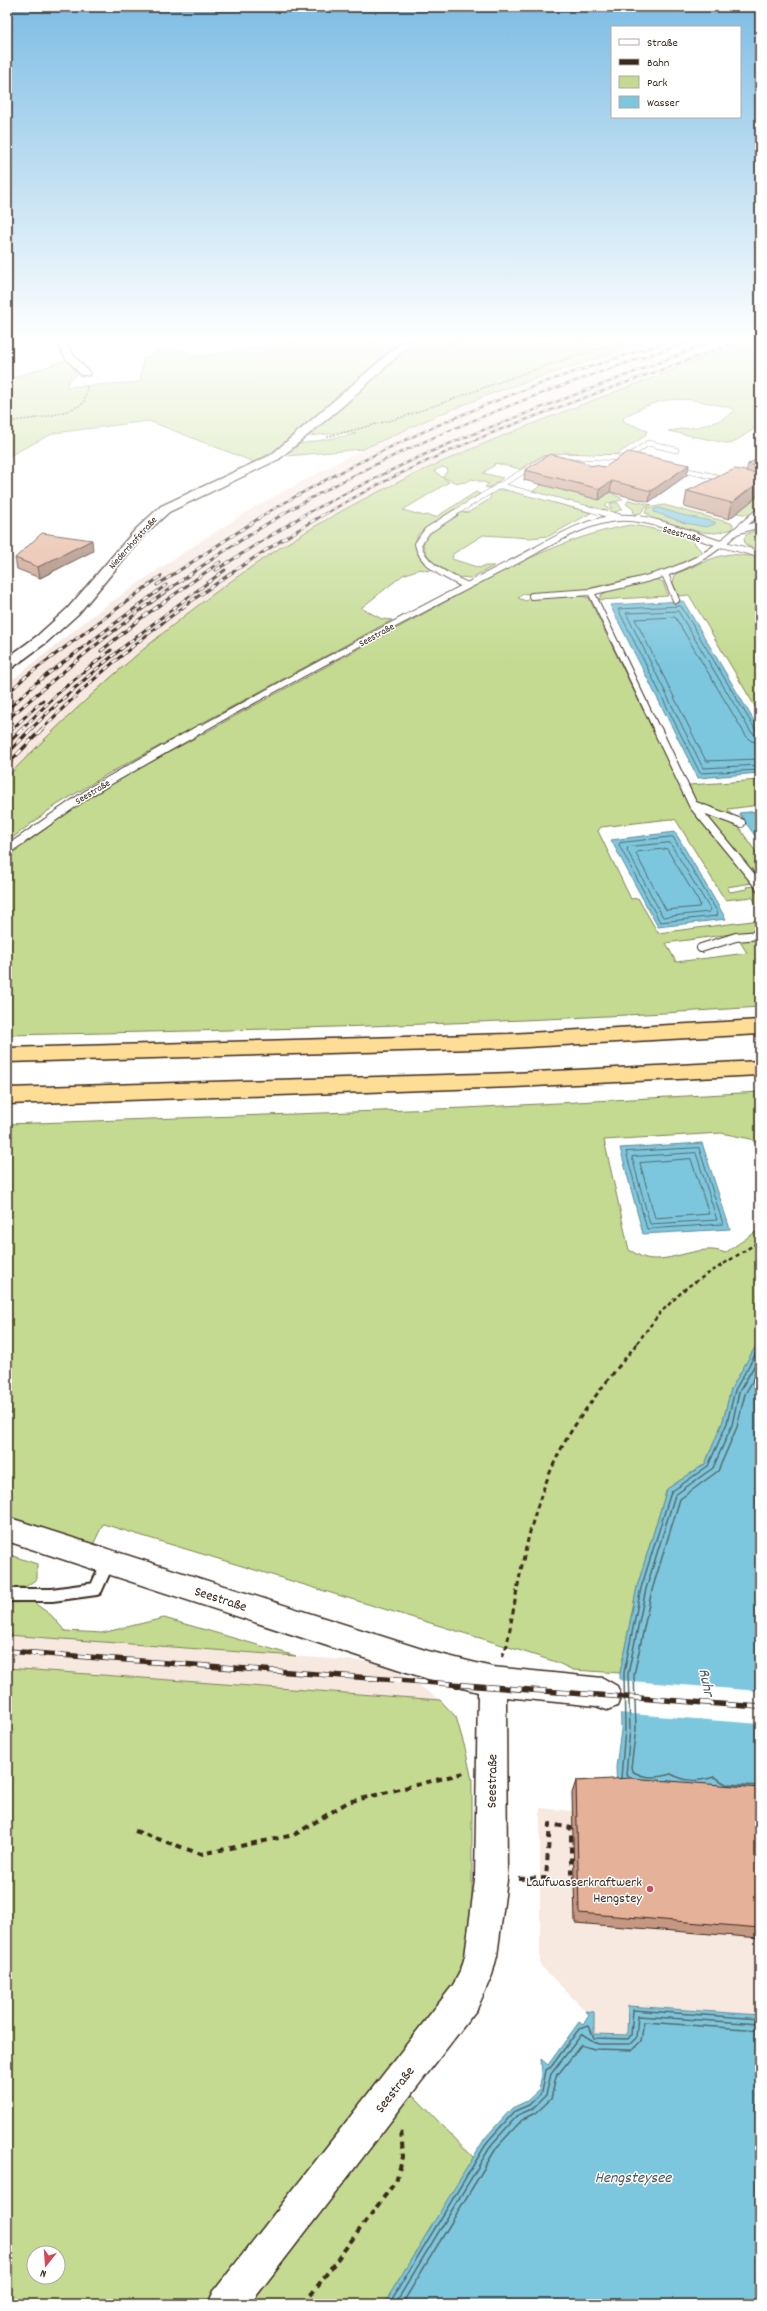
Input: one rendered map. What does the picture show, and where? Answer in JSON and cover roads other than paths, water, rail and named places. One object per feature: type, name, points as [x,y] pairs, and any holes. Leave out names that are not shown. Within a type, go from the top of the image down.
[{"type":"highway","points":[[7,1055],[501,1042],[760,1027]]},
{"type":"highway","points":[[7,1096],[514,1080],[760,1068]]},
{"type":"street","name":"Niedernhofstraße","points":[[7,665],[42,639],[73,611],[139,533],[165,509],[192,494],[275,457],[283,450]]},
{"type":"street","name":"Seestraße","points":[[7,1529],[428,1665],[492,1681],[491,1880],[484,1936],[476,1975],[465,1997],[227,2304]]},
{"type":"street","points":[[492,1681],[603,1692],[607,1696]]},
{"type":"lane","points":[[626,458],[638,450]]},
{"type":"lane","points":[[467,586],[444,574],[430,564],[419,548],[420,538],[429,529],[498,485],[550,457],[611,457],[634,459]]},
{"type":"lane","points":[[606,463],[610,461],[611,457]]},
{"type":"lane","points":[[664,466],[736,481]]},
{"type":"lane","points":[[498,485],[620,517]]},
{"type":"lane","points":[[737,531],[740,525],[760,511]]},
{"type":"lane","name":"Seestraße","points":[[7,850],[44,822],[94,788],[467,586],[602,521],[620,517],[636,519],[760,554]]},
{"type":"lane","points":[[532,596],[592,592],[666,574],[688,566],[707,556],[737,531],[760,524]]},
{"type":"lane","points":[[666,574],[669,587],[676,600]]},
{"type":"lane","points":[[592,592],[693,805],[760,887]]},
{"type":"lane","points":[[693,805],[741,823]]},
{"type":"lane","points":[[701,948],[736,937],[760,934]]},
{"type":"lane","points":[[7,1595],[52,1595],[96,1589],[108,1562]]},
{"type":"water","points":[[659,508],[682,515],[715,522],[715,524],[706,527],[685,523],[654,512],[654,509]]},
{"type":"water","points":[[683,601],[760,731],[760,773],[698,778],[610,605]]},
{"type":"water","points":[[760,811],[760,843],[739,813]]},
{"type":"water","points":[[675,832],[726,919],[658,927],[611,840]]},
{"type":"water","points":[[702,1143],[730,1229],[643,1234],[620,1148]]},
{"type":"water","name":"Ruhr","points":[[760,1339],[760,1801],[617,1790],[616,1767],[621,1730],[620,1673],[637,1587],[667,1489],[705,1464],[723,1421],[731,1389]]},
{"type":"water","name":"Hengsteysee","points":[[628,2006],[760,2015],[760,2304],[384,2304],[485,2138],[512,2108],[527,2101],[539,2090],[542,2074],[541,2059],[548,2065],[579,2022],[583,2025],[589,2015],[586,2011],[594,2012],[594,2034],[627,2035]]},
{"type":"railway","points":[[265,514],[385,450]]},
{"type":"railway","points":[[283,514],[331,487],[407,450]]},
{"type":"railway","points":[[306,514],[357,487],[435,450]]},
{"type":"railway","points":[[325,514],[374,487],[452,450]]},
{"type":"railway","points":[[157,585],[267,513]]},
{"type":"railway","points":[[7,720],[73,663],[141,610],[212,559],[285,513]]},
{"type":"railway","points":[[216,570],[307,513]]},
{"type":"railway","points":[[42,729],[106,668],[176,612],[250,561],[326,513]]},
{"type":"railway","points":[[101,651],[140,619],[220,562]]},
{"type":"railway","points":[[30,730],[76,687],[124,646],[225,570]]},
{"type":"railway","points":[[7,694],[25,677],[161,576]]},
{"type":"railway","points":[[7,710],[36,683],[166,585]]},
{"type":"railway","points":[[7,744],[59,692],[111,650]]},
{"type":"railway","points":[[11,730],[43,700]]},
{"type":"railway","points":[[7,765],[42,729]]},
{"type":"railway","points":[[7,734],[11,730]]},
{"type":"railway","points":[[7,754],[30,730]]},
{"type":"railway","points":[[7,1651],[760,1707]]},
{"type":"place","name":"Laufwasserkraftwerk Hengstey","points":[[650,1889]]}]
